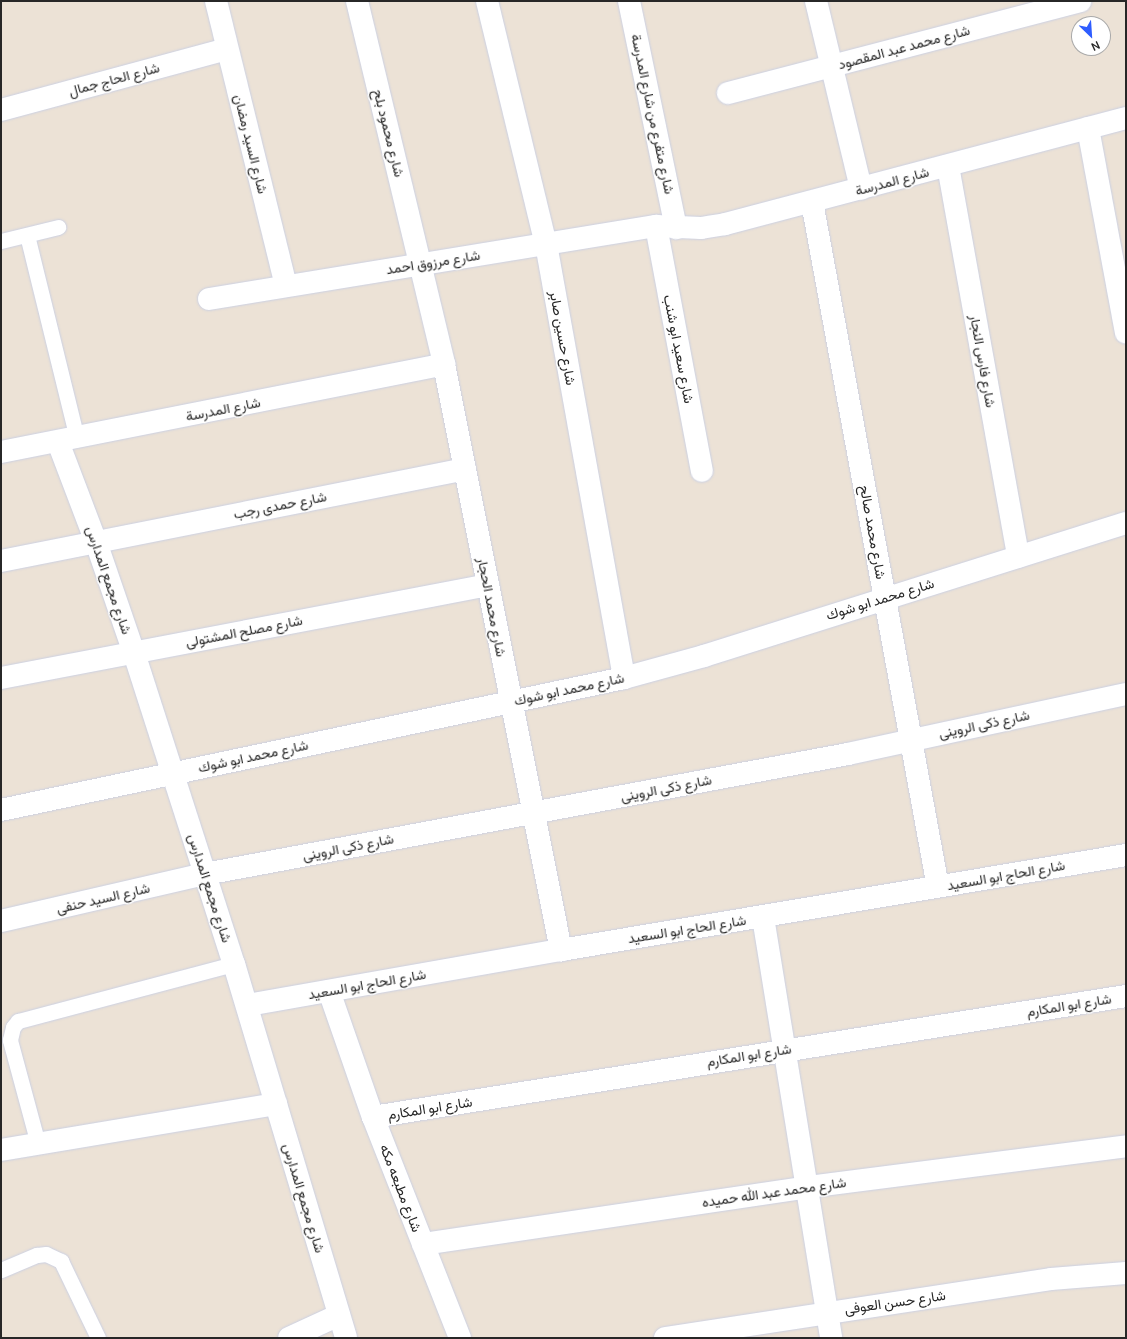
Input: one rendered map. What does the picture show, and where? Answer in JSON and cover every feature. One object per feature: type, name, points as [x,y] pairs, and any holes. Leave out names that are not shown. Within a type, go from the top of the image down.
[{"type":"street","name":"شارع السيد رمضان","points":[[216,1],[286,286]]},
{"type":"street","name":"شارع محمود بلح","points":[[357,1],[420,264]]},
{"type":"street","name":"شارع حسين صابر","points":[[487,1],[546,244],[624,678]]},
{"type":"street","name":"شارع متفرع من شارع المدرسة","points":[[629,1],[666,227]]},
{"type":"street","points":[[816,1],[861,189]]},
{"type":"street","name":"شارع محمد عبد المقصود","points":[[728,93],[1080,1]]},
{"type":"street","name":"شارع الحاج جمال","points":[[1,110],[228,49]]},
{"type":"street","name":"شارع المدرسة","points":[[666,227],[725,224],[1126,118]]},
{"type":"street","points":[[1088,128],[1126,333]]},
{"type":"street","name":"شارع فارس النجار","points":[[948,166],[1018,557]]},
{"type":"street","name":"شارع محمد صالح","points":[[812,202],[938,887]]},
{"type":"street","name":"شارع مرزوق احمد","points":[[210,299],[546,244],[666,227]]},
{"type":"street","name":"شارع سعيد ابو شنب","points":[[666,227],[702,471]]},
{"type":"street","name":"شارع محمد الحجار","points":[[420,264],[444,364],[561,950]]},
{"type":"street","name":"شارع المدرسة","points":[[1,452],[68,440],[444,364]]},
{"type":"street","name":"شارع مجمع المدارس","points":[[68,440],[96,542],[134,653],[248,1005],[346,1338]]},
{"type":"street","name":"شارع حمدى رجب","points":[[1,561],[465,469]]},
{"type":"street","name":"شارع محمد ابو شوك","points":[[1,810],[624,678],[704,656],[1126,523]]},
{"type":"street","name":"شارع مصلح المشتولى","points":[[1,678],[488,584]]},
{"type":"street","name":"شارع ذكى الروينى","points":[[205,874],[848,754],[1126,694]]},
{"type":"street","name":"شارع الحاج ابو السعيد","points":[[248,1005],[1126,854]]},
{"type":"street","name":"شارع السيد حنفى","points":[[1,921],[205,874]]},
{"type":"street","points":[[763,917],[808,1187],[831,1338]]},
{"type":"street","name":"شارع مطبعه مكه","points":[[329,991],[373,1117],[460,1338]]},
{"type":"street","name":"شارع ابو المكارم","points":[[373,1117],[1126,996]]},
{"type":"street","points":[[1,1150],[276,1104]]},
{"type":"street","name":"شارع محمد عبد الله حميده","points":[[423,1244],[808,1187],[1126,1146]]},
{"type":"street","name":"شارع حسن العوفى","points":[[665,1338],[827,1311],[1051,1279],[1126,1273]]},
{"type":"street","points":[[289,1338],[339,1315]]},
{"type":"lane","points":[[1,241],[58,227]]},
{"type":"lane","points":[[27,234],[68,440]]},
{"type":"lane","points":[[38,1144],[10,1040],[13,1026],[18,1021],[234,964]]},
{"type":"lane","points":[[1,1270],[37,1255],[50,1255],[61,1261],[98,1338]]}]
